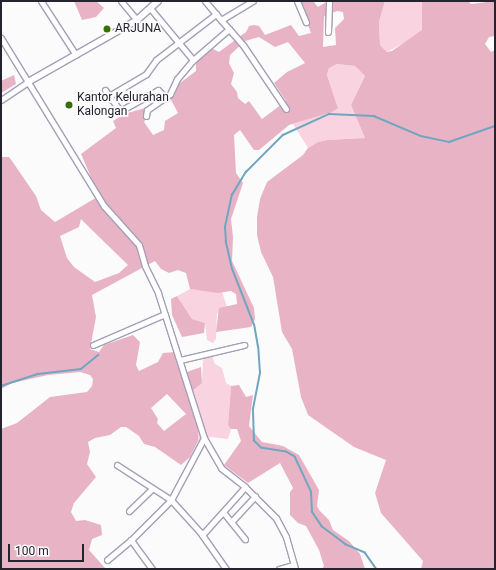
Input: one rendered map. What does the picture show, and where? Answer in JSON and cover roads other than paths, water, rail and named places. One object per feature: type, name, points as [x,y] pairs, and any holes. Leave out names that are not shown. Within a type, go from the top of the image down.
[{"type":"main road","points":[[28,82],[137,20],[158,1]]},
{"type":"street","points":[[41,1],[76,55]]},
{"type":"street","points":[[121,1],[137,20]]},
{"type":"street","points":[[205,1],[244,45],[286,109]]},
{"type":"street","points":[[221,20],[253,1]]},
{"type":"street","points":[[297,1],[306,22]]},
{"type":"street","points":[[328,32],[329,1]]},
{"type":"street","points":[[150,8],[193,60]]},
{"type":"street","points":[[109,96],[146,74],[156,60],[180,44],[216,14]]},
{"type":"street","points":[[146,116],[147,110],[166,99],[183,70],[229,29]]},
{"type":"street","points":[[1,38],[104,206],[140,245],[145,266],[165,314],[204,438],[221,468],[255,496],[279,524],[286,537],[294,567],[278,569]]},
{"type":"street","points":[[1,100],[28,82]]},
{"type":"street","points":[[105,90],[120,111],[158,90],[166,99]]},
{"type":"street","points":[[93,345],[165,314]]},
{"type":"street","points":[[180,360],[244,345]]},
{"type":"street","points":[[107,560],[131,540],[170,500],[204,438]]},
{"type":"street","points":[[117,464],[170,500],[202,535],[226,569]]},
{"type":"street","points":[[202,535],[245,487]]},
{"type":"street","points":[[129,511],[152,489]]},
{"type":"street","points":[[232,521],[255,496]]},
{"type":"street","points":[[223,512],[232,521],[245,539]]},
{"type":"street","points":[[131,540],[152,569]]},
{"type":"waterway","points":[[376,569],[365,553],[346,545],[322,527],[312,512],[311,492],[295,457],[286,452],[261,448],[254,441],[253,409],[260,373],[258,347],[254,325],[232,269],[226,242],[225,227],[232,195],[246,172],[283,135],[329,114],[374,116],[421,136],[449,142],[495,126]]},
{"type":"waterway","points":[[1,386],[38,374],[81,369],[98,355]]},
{"type":"place","name":"ARJUNA","points":[[107,29]]},
{"type":"place","name":"Kantor Kelurahan Kalongan","points":[[69,105]]}]
